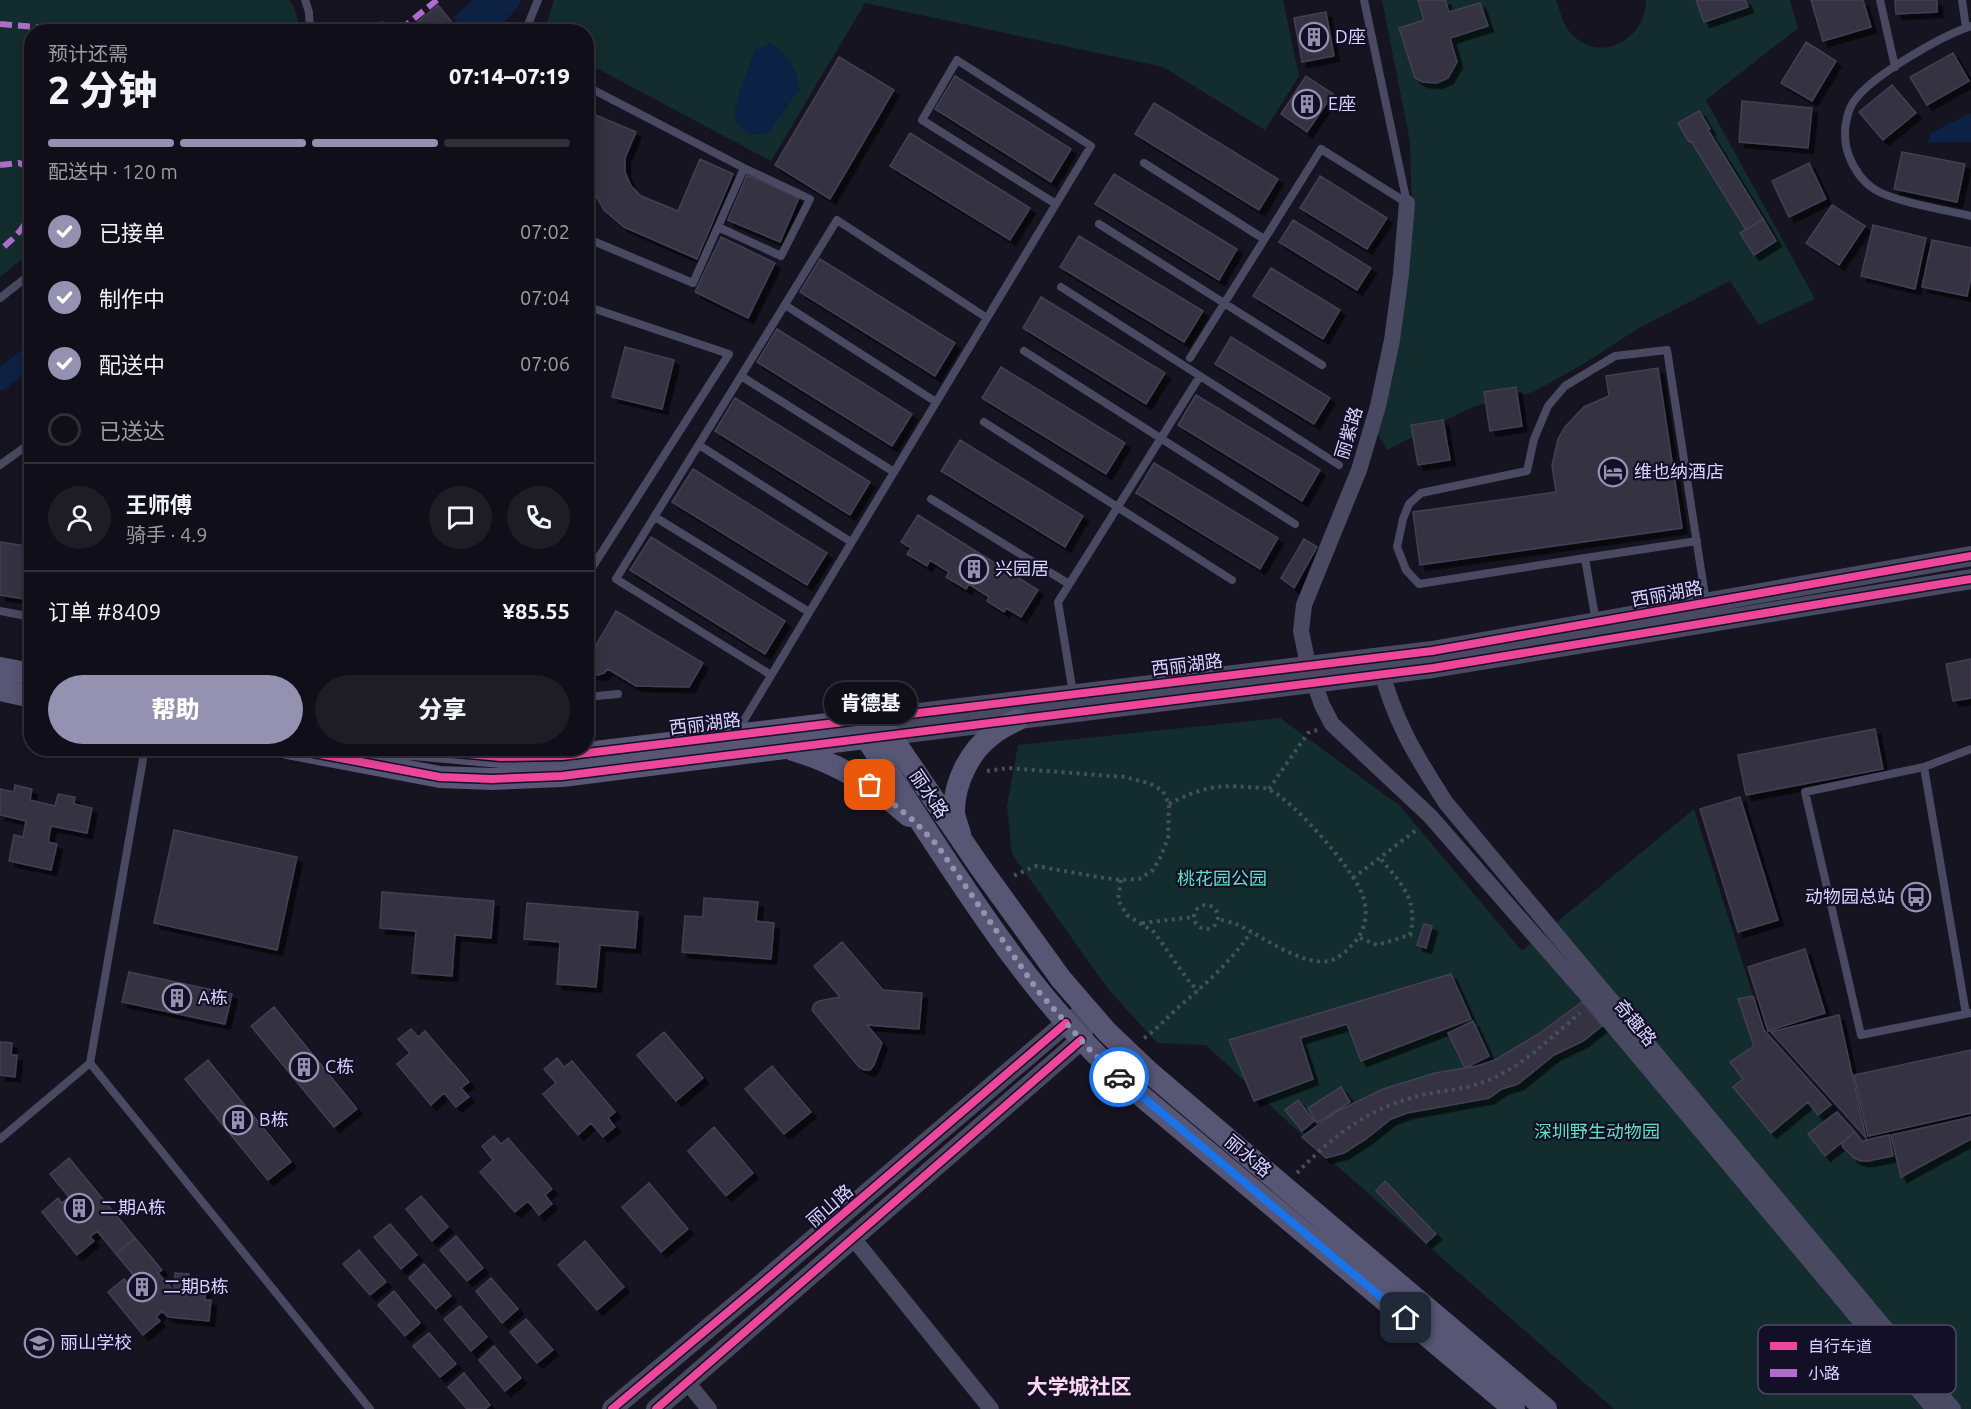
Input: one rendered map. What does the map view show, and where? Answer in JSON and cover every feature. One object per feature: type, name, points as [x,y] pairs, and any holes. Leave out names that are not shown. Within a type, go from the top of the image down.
[{"type":"main road","points":[[0,668],[24,673]]},
{"type":"main road","points":[[0,690],[24,695]]},
{"type":"main road","points":[[962,841],[954,813],[956,794],[962,774],[976,750],[992,734],[1017,720]]},
{"type":"main road","name":"西丽湖路","points":[[594,750],[735,735],[868,729]]},
{"type":"main road","name":"西丽湖路","points":[[329,756],[440,777],[492,779],[562,776],[786,748],[868,729]]},
{"type":"main road","name":"丽水路","points":[[868,729],[890,735],[1034,942],[1107,1032],[1149,1072],[1546,1409]]},
{"type":"main road","name":"丽水路","points":[[868,729],[937,845],[1038,991],[1081,1040],[1133,1089],[1514,1409]]},
{"type":"main road","points":[[786,748],[819,758],[870,785],[907,815],[937,845]]},
{"type":"main road","name":"西丽湖路","points":[[490,756],[562,756]]},
{"type":"street","name":"丽紫路","points":[[1312,674],[1301,631],[1304,605],[1359,470],[1378,406],[1392,340],[1407,203]]},
{"type":"street","name":"西丽湖路","points":[[1380,666],[1432,651],[1971,555]]},
{"type":"street","name":"西丽湖路","points":[[868,729],[1074,694],[1380,666],[1433,668],[1971,579]]},
{"type":"street","name":"奇趣路","points":[[1380,666],[1407,741],[1446,803],[1883,1325]]},
{"type":"street","name":"西丽湖路","points":[[890,735],[1017,720],[1312,674]]},
{"type":"street","name":"奇趣路","points":[[1312,674],[1322,705],[1332,724],[1430,816],[1593,1002],[1864,1325]]},
{"type":"street","name":"丽山路","points":[[612,1409],[1066,1023],[1088,1011]]},
{"type":"street","points":[[656,1409],[1081,1040],[1088,1011]]},
{"type":"street","points":[[853,1238],[991,1409]]},
{"type":"street","points":[[687,1382],[709,1409]]},
{"type":"street","name":"奇趣路","points":[[1921,1394],[1934,1409]]},
{"type":"street","name":"奇趣路","points":[[1940,1394],[1953,1409]]},
{"type":"lane","points":[[305,0],[310,24]]},
{"type":"lane","points":[[528,24],[538,0]]},
{"type":"lane","points":[[1364,0],[1407,203]]},
{"type":"lane","points":[[1880,0],[1895,67]]},
{"type":"lane","points":[[1962,0],[1968,27],[1919,51],[1857,97],[1846,120],[1845,146],[1855,170],[1873,189],[1898,198],[1971,216]]},
{"type":"lane","points":[[735,735],[810,612],[1091,146],[957,60],[922,120],[1056,204]]},
{"type":"lane","points":[[594,90],[744,168],[810,199],[781,256],[718,226]]},
{"type":"lane","points":[[1190,358],[1321,149],[1407,203]]},
{"type":"lane","points":[[1143,163],[1264,239]]},
{"type":"lane","points":[[594,241],[693,283],[744,168]]},
{"type":"lane","points":[[771,675],[616,579],[837,220],[987,318]]},
{"type":"lane","points":[[1099,224],[1322,365]]},
{"type":"lane","points":[[0,298],[24,279]]},
{"type":"lane","points":[[1061,287],[1339,465]]},
{"type":"lane","points":[[785,305],[936,402]]},
{"type":"lane","points":[[594,309],[729,354],[594,565]]},
{"type":"lane","points":[[1697,541],[1419,584],[1406,570],[1397,547],[1409,504],[1421,493],[1527,471],[1534,439],[1548,406],[1565,386],[1615,356],[1667,350],[1697,541],[1706,602]]},
{"type":"lane","points":[[1024,351],[1295,524]]},
{"type":"lane","points":[[741,376],[894,472]]},
{"type":"lane","points":[[1074,694],[1058,602],[1200,376]]},
{"type":"lane","points":[[984,422],[1232,580]]},
{"type":"lane","points":[[699,445],[852,542]]},
{"type":"lane","points":[[0,465],[24,448]]},
{"type":"lane","points":[[931,499],[1069,584]]},
{"type":"lane","points":[[655,517],[810,612]]},
{"type":"lane","points":[[1585,558],[1596,622]]},
{"type":"lane","points":[[0,611],[24,616]]},
{"type":"lane","points":[[594,696],[618,694]]},
{"type":"lane","points":[[1924,767],[1969,1013],[1861,1035],[1805,792],[1924,767],[1971,749]]},
{"type":"lane","points":[[0,1139],[90,1063],[144,756]]},
{"type":"lane","points":[[90,1063],[370,1409]]},
{"type":"path","points":[[1269,789],[1308,733],[1332,724]]},
{"type":"path","points":[[962,774],[1008,768],[1124,777],[1149,783],[1163,791],[1170,804],[1168,838],[1161,856],[1153,870],[1139,879],[1120,880],[1036,866],[1018,873],[995,887]]},
{"type":"path","points":[[1170,804],[1186,795],[1224,785],[1269,789],[1303,816],[1353,878],[1362,894],[1365,907],[1365,921],[1360,938],[1344,953],[1329,961],[1306,959],[1235,924],[1218,920]]},
{"type":"path","points":[[1353,878],[1423,825],[1430,816]]},
{"type":"path","points":[[1360,938],[1377,945],[1410,935],[1414,919],[1408,892],[1380,858]]},
{"type":"path","points":[[1120,880],[1118,900],[1127,915],[1154,932],[1198,991]]},
{"type":"path","points":[[1210,905],[1216,911],[1218,920],[1214,927],[1206,930],[1197,927],[1194,917],[1194,911],[1201,906],[1210,905]]},
{"type":"path","points":[[1141,923],[1194,917]]},
{"type":"path","points":[[1107,1032],[1144,1038],[1167,1020],[1237,953],[1251,932]]},
{"type":"path","points":[[1284,1186],[1317,1153],[1360,1119],[1409,1098],[1479,1084],[1518,1064],[1593,1002]]},
{"type":"green space","points":[[0,0],[289,0],[294,7],[298,24],[24,24],[24,258],[0,277]]},
{"type":"green space","points":[[554,0],[1283,0],[1299,76],[1265,130],[1163,67],[865,3],[771,161],[594,67],[594,24],[546,24]]},
{"type":"green space","points":[[1382,0],[1556,0],[1569,31],[1580,41],[1593,47],[1606,47],[1618,44],[1638,27],[1644,15],[1646,0],[1790,0],[1798,28],[1706,100],[1815,299],[1759,325],[1730,281],[1639,328],[1580,366],[1533,392],[1472,407],[1387,450],[1378,435],[1412,215],[1410,142]]},
{"type":"green space","name":"深圳野生动物园","points":[[1280,718],[1399,805],[1522,951],[1694,809],[1764,1030],[1854,1132],[1863,1141],[1971,1117],[1971,1409],[1614,1409],[1304,1137],[1206,1045],[1157,1043],[1108,989],[1012,854],[1007,806],[1018,745]]},
{"type":"water","points":[[473,0],[522,0],[503,24],[459,24],[453,18]]},
{"type":"water","points":[[770,43],[790,62],[800,88],[769,133],[750,135],[736,121],[736,104],[755,50]]},
{"type":"water","points":[[1971,113],[1971,142],[1928,142],[1931,133]]},
{"type":"building","points":[[1418,0],[1445,0],[1449,12],[1480,3],[1488,26],[1450,38],[1457,62],[1448,78],[1437,83],[1423,82],[1415,78],[1399,28],[1424,20]]},
{"type":"building","points":[[1696,0],[1745,0],[1748,7],[1704,22]]},
{"type":"building","points":[[1811,0],[1863,0],[1871,27],[1823,41]]},
{"type":"building","points":[[1895,0],[1937,0],[1937,12],[1896,14]]},
{"type":"building","points":[[438,5],[453,24],[415,24]]},
{"type":"building","name":"D座","points":[[1326,12],[1334,56],[1302,62],[1294,18]]},
{"type":"building","points":[[1806,42],[1836,61],[1812,101],[1781,83]]},
{"type":"building","points":[[1953,53],[1969,81],[1927,105],[1910,77]]},
{"type":"building","points":[[839,57],[894,90],[830,199],[775,165]]},
{"type":"building","points":[[955,76],[1071,149],[1051,182],[935,109]]},
{"type":"building","name":"E座","points":[[1306,76],[1333,94],[1307,132],[1281,114]]},
{"type":"building","points":[[1892,85],[1916,113],[1883,140],[1859,112]]},
{"type":"building","points":[[1742,101],[1812,108],[1808,148],[1739,142]]},
{"type":"building","points":[[1154,103],[1278,179],[1259,210],[1135,134]]},
{"type":"building","points":[[1699,111],[1710,129],[1708,130],[1763,219],[1746,230],[1678,123]]},
{"type":"building","points":[[594,114],[636,132],[625,158],[625,172],[631,186],[641,196],[678,211],[700,159],[733,174],[697,259],[624,227],[604,210],[594,192]]},
{"type":"building","points":[[910,133],[1030,208],[1010,240],[890,166]]},
{"type":"building","points":[[1902,152],[1965,164],[1957,202],[1894,189]]},
{"type":"building","points":[[1809,163],[1826,199],[1789,217],[1772,181]]},
{"type":"building","points":[[1114,174],[1237,249],[1219,280],[1095,204]]},
{"type":"building","points":[[747,175],[799,198],[780,242],[728,220]]},
{"type":"building","points":[[1320,176],[1387,218],[1367,249],[1300,208]]},
{"type":"building","points":[[1832,205],[1865,226],[1839,265],[1806,243]]},
{"type":"building","points":[[1763,219],[1776,241],[1754,255],[1740,233]]},
{"type":"building","points":[[1293,220],[1371,268],[1357,290],[1279,242]]},
{"type":"building","points":[[1873,225],[1926,238],[1915,289],[1861,276]]},
{"type":"building","points":[[1079,236],[1203,311],[1184,342],[1060,267]]},
{"type":"building","points":[[721,237],[775,263],[748,318],[695,292]]},
{"type":"building","points":[[1932,240],[1971,248],[1971,277],[1967,296],[1922,287]]},
{"type":"building","points":[[820,259],[955,343],[935,376],[800,292]]},
{"type":"building","points":[[1271,268],[1340,310],[1323,339],[1253,296]]},
{"type":"building","points":[[1041,297],[1165,373],[1146,404],[1023,328]]},
{"type":"building","points":[[777,329],[912,414],[892,446],[757,362]]},
{"type":"building","points":[[1231,337],[1330,398],[1314,424],[1215,364]]},
{"type":"building","points":[[625,347],[674,360],[662,409],[612,397]]},
{"type":"building","points":[[1001,367],[1125,443],[1106,474],[982,398]]},
{"type":"building","name":"维也纳酒店","points":[[1658,368],[1682,528],[1420,565],[1413,512],[1556,492],[1552,465],[1558,439],[1565,427],[1584,407],[1609,396],[1606,376]]},
{"type":"building","points":[[1516,387],[1522,426],[1490,431],[1484,392]]},
{"type":"building","points":[[1196,395],[1320,470],[1302,501],[1178,425]]},
{"type":"building","points":[[735,398],[870,482],[850,515],[715,431]]},
{"type":"building","points":[[1443,420],[1450,460],[1418,465],[1411,425]]},
{"type":"building","points":[[960,440],[1083,516],[1065,547],[941,471]]},
{"type":"building","points":[[1154,463],[1278,538],[1260,569],[1136,493]]},
{"type":"building","points":[[693,469],[827,553],[807,585],[672,502]]},
{"type":"building","name":"兴园居","points":[[918,515],[1038,590],[1021,617],[1006,608],[1004,612],[987,601],[989,597],[969,584],[966,589],[946,577],[949,572],[930,560],[927,566],[907,554],[911,548],[901,542]]},
{"type":"building","points":[[651,537],[785,621],[765,654],[630,570]]},
{"type":"building","points":[[1304,539],[1317,547],[1294,588],[1281,578]]},
{"type":"building","points":[[0,542],[24,546],[24,599],[0,595]]},
{"type":"building","points":[[616,611],[703,663],[689,687],[636,686],[608,669],[604,673],[594,674],[594,648]]},
{"type":"building","points":[[1971,659],[1971,698],[1953,701],[1946,664]]},
{"type":"building","points":[[1875,729],[1883,769],[1746,795],[1738,755]]},
{"type":"building","points":[[15,785],[32,789],[30,800],[55,806],[58,794],[75,797],[74,804],[92,808],[87,833],[51,826],[48,842],[57,844],[51,870],[9,861],[14,835],[23,837],[26,821],[0,815],[0,789],[14,792]]},
{"type":"building","points":[[1740,797],[1778,920],[1738,932],[1700,809]]},
{"type":"building","points":[[174,830],[297,857],[277,950],[154,923]]},
{"type":"building","points":[[382,892],[494,901],[491,938],[455,935],[452,976],[412,973],[416,931],[380,928]]},
{"type":"building","points":[[704,898],[758,902],[756,921],[774,923],[771,959],[682,952],[685,916],[703,917]]},
{"type":"building","points":[[527,903],[638,912],[635,948],[600,945],[596,987],[557,984],[560,942],[524,939]]},
{"type":"building","points":[[1424,924],[1432,926],[1426,948],[1417,945]]},
{"type":"building","points":[[842,942],[883,990],[922,993],[919,1029],[867,1025],[882,1043],[870,1070],[859,1067],[812,1010],[814,1004],[819,1001],[840,997],[814,966]]},
{"type":"building","points":[[1805,949],[1825,1013],[1768,1031],[1748,967]]},
{"type":"building","name":"A栋","points":[[129,972],[232,994],[225,1024],[122,1002]]},
{"type":"building","points":[[1451,974],[1471,1019],[1361,1061],[1347,1024],[1300,1038],[1313,1079],[1254,1101],[1229,1040]]},
{"type":"building","points":[[1753,996],[1764,1030],[1831,1105],[1818,1115],[1808,1102],[1771,1133],[1733,1087],[1743,1079],[1730,1062],[1754,1046],[1738,999]]},
{"type":"building","points":[[1582,1002],[1602,1026],[1583,1041],[1554,1055],[1518,1084],[1502,1089],[1489,1098],[1407,1113],[1391,1119],[1344,1153],[1326,1158],[1302,1137],[1336,1112],[1383,1089],[1435,1073],[1477,1066],[1495,1060],[1540,1033]]},
{"type":"building","name":"C栋","points":[[274,1007],[357,1109],[334,1127],[251,1026]]},
{"type":"building","points":[[1839,1015],[1866,1138],[1771,1032]]},
{"type":"building","points":[[1473,1021],[1489,1056],[1465,1068],[1448,1033]]},
{"type":"building","points":[[411,1029],[418,1037],[425,1031],[469,1082],[461,1088],[469,1097],[456,1107],[444,1093],[431,1105],[397,1064],[410,1053],[398,1039]]},
{"type":"building","points":[[664,1032],[703,1078],[676,1101],[637,1055]]},
{"type":"building","points":[[0,1042],[12,1043],[11,1055],[17,1055],[15,1077],[0,1075]]},
{"type":"building","points":[[1971,1050],[1971,1113],[1868,1136],[1854,1075]]},
{"type":"building","points":[[557,1058],[564,1067],[572,1061],[615,1112],[608,1118],[615,1127],[603,1137],[591,1123],[578,1135],[543,1094],[556,1083],[544,1069]]},
{"type":"building","name":"B栋","points":[[208,1060],[291,1162],[268,1180],[185,1079]]},
{"type":"building","points":[[772,1066],[811,1112],[784,1134],[745,1089]]},
{"type":"building","points":[[1341,1087],[1350,1102],[1317,1123],[1308,1108]]},
{"type":"building","points":[[1298,1100],[1314,1121],[1302,1131],[1285,1110]]},
{"type":"building","points":[[1837,1112],[1855,1132],[1825,1156],[1808,1134]]},
{"type":"building","points":[[1971,1117],[1971,1139],[1901,1177],[1891,1135]]},
{"type":"building","points":[[714,1127],[753,1173],[726,1196],[688,1151]]},
{"type":"building","points":[[1855,1132],[1862,1141],[1889,1135],[1893,1156],[1868,1161],[1854,1158],[1842,1143]]},
{"type":"building","points":[[494,1136],[501,1144],[508,1138],[552,1189],[545,1195],[552,1204],[539,1215],[528,1201],[515,1212],[480,1172],[493,1160],[482,1146]]},
{"type":"building","name":"二期A栋","points":[[69,1158],[135,1238],[116,1254],[97,1231],[90,1237],[94,1241],[77,1255],[42,1212],[58,1198],[62,1203],[69,1197],[50,1174]]},
{"type":"building","points":[[1385,1181],[1436,1234],[1426,1243],[1376,1191]]},
{"type":"building","points":[[649,1183],[688,1229],[661,1252],[622,1207]]},
{"type":"building","points":[[421,1196],[448,1227],[432,1241],[406,1209]]},
{"type":"building","points":[[390,1224],[417,1255],[401,1269],[374,1237]]},
{"type":"building","points":[[456,1236],[483,1268],[467,1281],[440,1250]]},
{"type":"building","name":"二期B栋","points":[[135,1238],[162,1270],[158,1273],[174,1291],[175,1273],[189,1274],[188,1286],[206,1288],[205,1300],[211,1300],[209,1321],[168,1317],[162,1311],[156,1317],[160,1321],[143,1335],[108,1292],[124,1279],[128,1283],[135,1277],[116,1254]]},
{"type":"building","points":[[585,1241],[624,1287],[597,1310],[558,1265]]},
{"type":"building","points":[[359,1250],[386,1282],[370,1295],[343,1264]]},
{"type":"building","points":[[424,1264],[451,1296],[436,1309],[409,1278]]},
{"type":"building","points":[[491,1278],[518,1309],[502,1323],[476,1291]]},
{"type":"building","points":[[394,1291],[420,1323],[405,1336],[378,1305]]},
{"type":"building","points":[[460,1306],[487,1337],[471,1351],[444,1319]]},
{"type":"building","points":[[526,1319],[553,1350],[537,1363],[510,1332]]},
{"type":"building","points":[[429,1333],[456,1364],[440,1377],[413,1346]]},
{"type":"building","points":[[494,1346],[521,1378],[505,1391],[479,1360]]},
{"type":"building","points":[[464,1373],[490,1405],[485,1409],[467,1409],[448,1387]]},
{"type":"waterway","points":[[0,380],[24,361]]},
{"type":"marked path","points":[[407,24],[437,0]]},
{"type":"marked path","points":[[0,24],[24,26]]},
{"type":"marked path","points":[[0,165],[19,163],[24,165]]},
{"type":"marked path","points":[[0,250],[24,226]]},
{"type":"cycle path","points":[[594,752],[1432,651],[1971,556]]},
{"type":"cycle path","points":[[329,756],[440,777],[492,779],[562,776],[1433,668],[1971,579]]},
{"type":"cycle path","points":[[490,756],[562,756]]},
{"type":"cycle path","points":[[612,1409],[1066,1023]]},
{"type":"cycle path","points":[[656,1409],[1081,1040]]},
{"type":"way so far","points":[[870,785],[894,803],[937,845],[1038,991],[1090,1050],[1119,1077]]},
{"type":"place","name":"D座","points":[[1314,37]]},
{"type":"place","name":"E座","points":[[1307,104]]},
{"type":"place","name":"维也纳酒店","points":[[1613,472]]},
{"type":"place","name":"兴园居","points":[[974,569]]},
{"type":"place","name":"肯德基","points":[[870,785]]},
{"type":"place","name":"动物园总站","points":[[1916,897]]},
{"type":"place","name":"A栋","points":[[177,998]]},
{"type":"place","name":"C栋","points":[[304,1067]]},
{"type":"place","name":"B栋","points":[[238,1120]]},
{"type":"place","name":"二期A栋","points":[[79,1208]]},
{"type":"place","name":"二期B栋","points":[[142,1287]]},
{"type":"place","name":"丽山学校","points":[[39,1343]]},
{"type":"district","name":"大学城社区","points":[[1079,1387]]},
{"type":"route","points":[[1119,1077],[1406,1318]]},
{"type":"park label","name":"桃花园公园","points":[[1222,879]]}]
